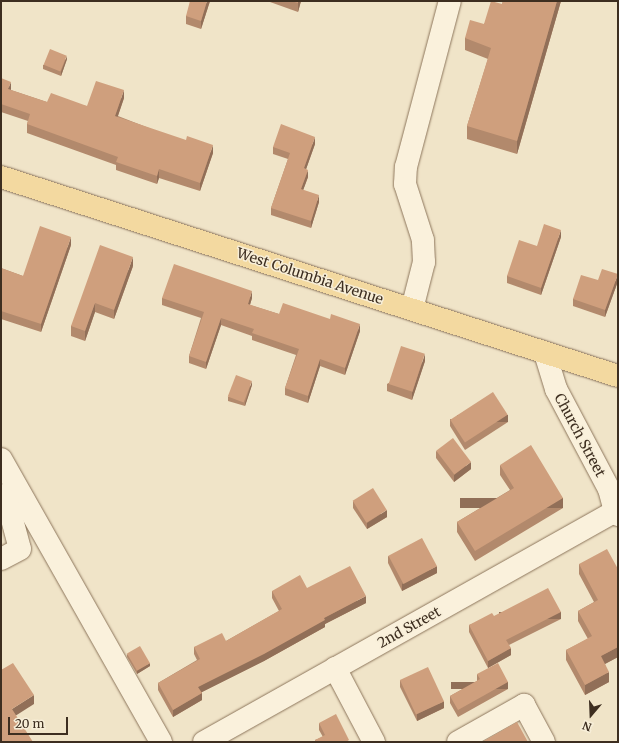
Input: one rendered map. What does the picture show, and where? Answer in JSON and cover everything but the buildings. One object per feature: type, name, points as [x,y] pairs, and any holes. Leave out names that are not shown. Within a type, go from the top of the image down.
[{"type":"main road","name":"West Columbia Avenue","points":[[1,177],[618,376]]},
{"type":"street","points":[[412,309],[424,262],[423,240],[405,184],[406,167],[450,1]]},
{"type":"street","name":"Church Street","points":[[545,353],[556,389],[609,489],[616,513]]},
{"type":"street","points":[[1,459],[161,742]]},
{"type":"street","points":[[1,495],[9,508],[20,549]]},
{"type":"street","name":"2nd Street","points":[[204,742],[616,513]]},
{"type":"street","points":[[1,559],[20,549],[36,520]]},
{"type":"street","points":[[335,668],[374,742]]},
{"type":"street","points":[[458,742],[524,705],[544,742]]}]
